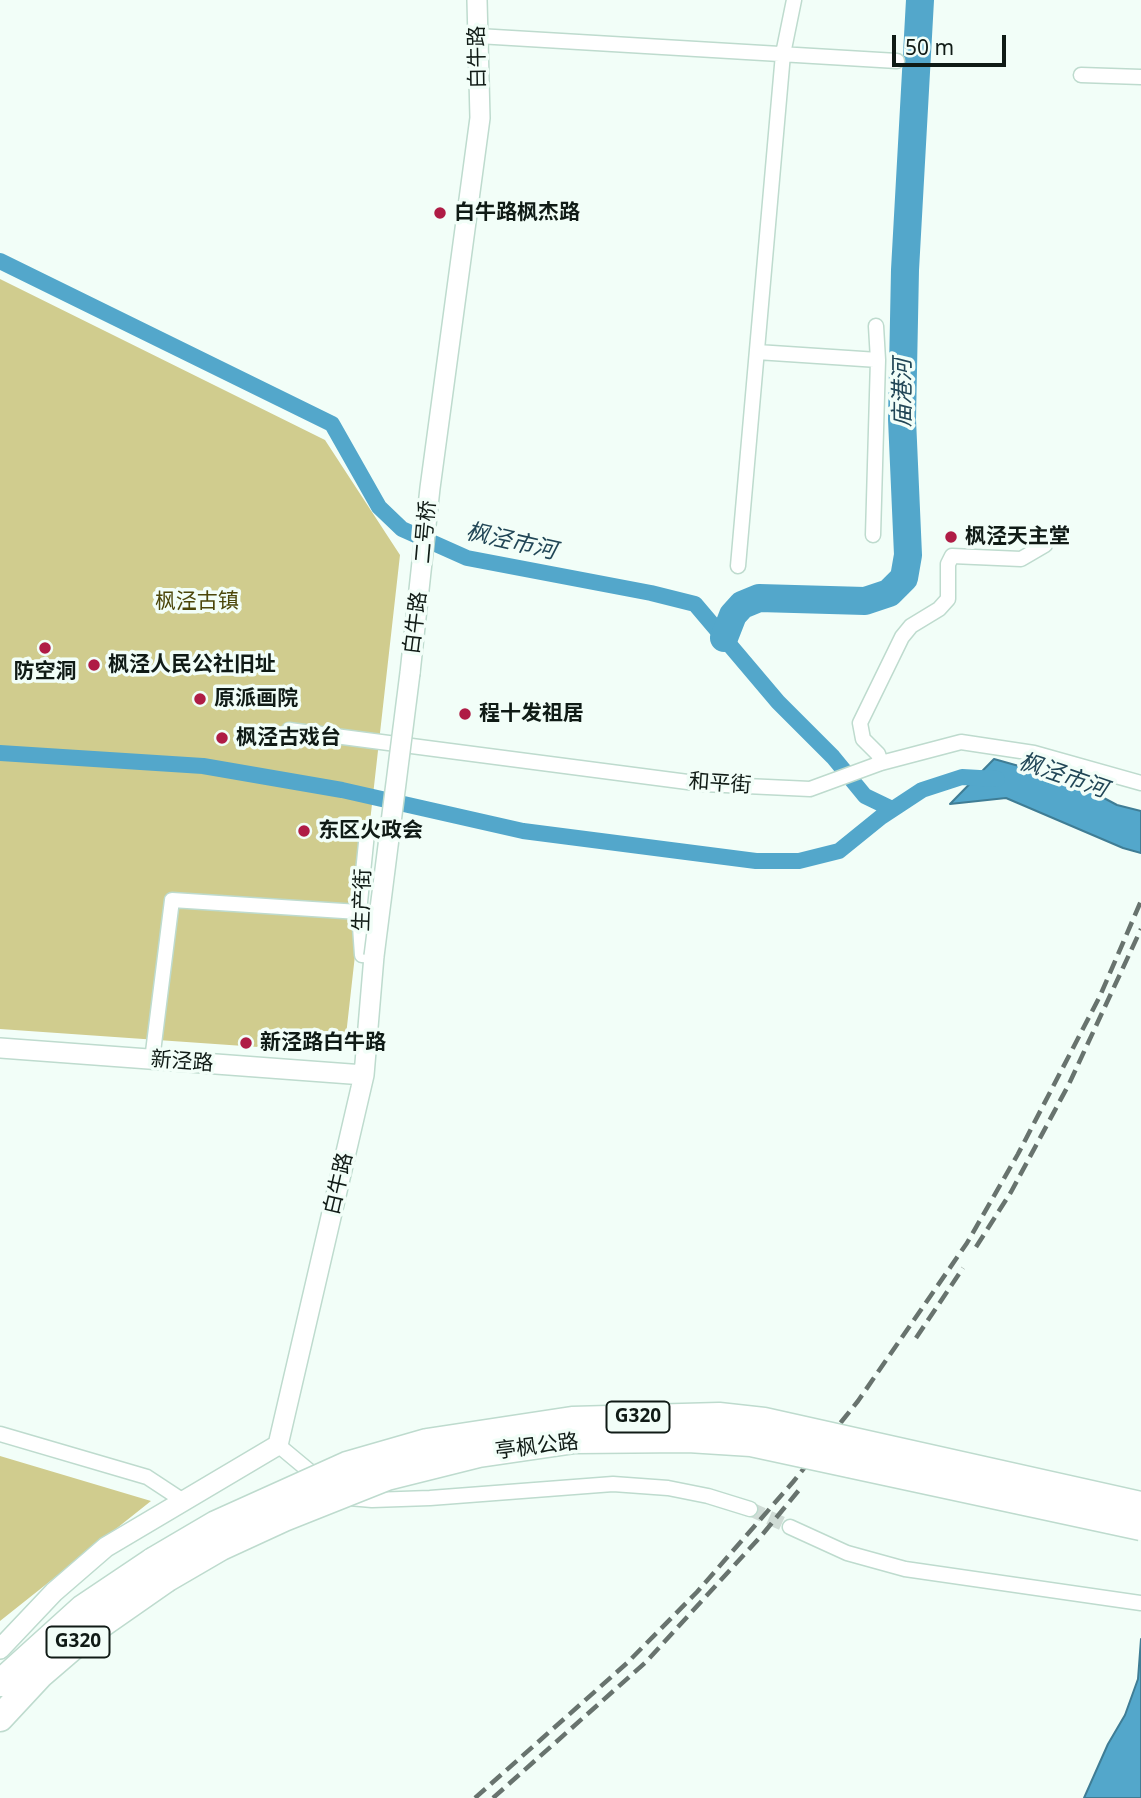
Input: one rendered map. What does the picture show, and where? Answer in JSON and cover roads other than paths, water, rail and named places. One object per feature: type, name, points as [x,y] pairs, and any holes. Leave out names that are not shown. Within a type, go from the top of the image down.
[{"type":"highway","name":"亭枫公路","points":[[0,1718],[40,1675],[160,1570],[227,1519],[347,1465],[427,1442],[572,1420],[719,1416],[764,1421],[1141,1505]]},
{"type":"highway","name":"亭枫公路","points":[[0,1683],[83,1608],[160,1570],[387,1477],[479,1454],[575,1440],[688,1439],[751,1443],[1141,1527]]},
{"type":"street","name":"白牛路","points":[[430,488],[480,118],[477,0]]},
{"type":"street","points":[[738,566],[783,54],[794,0]]},
{"type":"street","points":[[478,36],[897,61]]},
{"type":"street","points":[[1081,75],[1141,77]]},
{"type":"street","points":[[873,536],[878,360],[876,326]]},
{"type":"street","points":[[757,352],[878,360]]},
{"type":"street","name":"二号桥","points":[[422,576],[430,488]]},
{"type":"street","points":[[874,766],[878,754],[863,739],[860,723],[902,638],[911,626],[939,609],[948,599],[948,564],[952,556],[1021,559],[1045,545]]},
{"type":"street","name":"白牛路","points":[[278,1445],[364,1075],[374,957],[422,576]]},
{"type":"street","name":"和平街","points":[[289,730],[704,785],[810,789],[874,766],[961,742],[1034,753],[1141,783]]},
{"type":"street","name":"生产街","points":[[367,833],[359,912],[362,956],[374,957]]},
{"type":"street","points":[[152,1060],[172,900],[359,912]]},
{"type":"street","name":"新泾路","points":[[0,1048],[364,1075]]},
{"type":"street","points":[[0,1434],[147,1477],[185,1502]]},
{"type":"street","points":[[0,1649],[54,1592],[106,1547],[278,1445],[325,1484],[349,1498],[429,1498],[613,1484],[668,1488],[708,1496],[750,1509]]},
{"type":"street","points":[[790,1527],[847,1553],[905,1569],[1137,1602]]},
{"type":"water","points":[[994,759],[1072,781],[1117,805],[1141,811],[1141,853],[1123,848],[1006,798],[950,804]]},
{"type":"water","points":[[1141,1639],[1141,1798],[1084,1798],[1108,1744],[1125,1715],[1138,1679]]},
{"type":"waterway","name":"庙港河","points":[[724,638],[733,615],[742,605],[759,598],[865,601],[889,593],[904,578],[908,555],[902,419],[905,270],[920,0]]},
{"type":"waterway","name":"枫泾市河","points":[[0,261],[332,424],[379,507],[402,529],[467,558],[695,604],[778,702],[833,757],[865,796],[892,809]]},
{"type":"waterway","name":"枫泾市河","points":[[0,753],[203,766],[342,790],[523,831],[756,861],[799,861],[839,851],[881,817],[922,790],[962,777],[997,779]]},
{"type":"tunnel","points":[[750,1509],[790,1527]]},
{"type":"railway","points":[[475,1798],[627,1663],[697,1592],[793,1482],[858,1401],[967,1243],[1018,1154],[1100,996],[1141,901]]},
{"type":"railway","points":[[976,1247],[1011,1192],[1069,1084],[1141,929]]},
{"type":"railway","points":[[916,1338],[963,1268]]},
{"type":"railway","points":[[493,1798],[646,1662],[762,1535],[799,1490]]},
{"type":"place","name":"白牛路枫杰路","points":[[440,213]]},
{"type":"place","name":"枫泾天主堂","points":[[951,537]]},
{"type":"place","name":"防空洞","points":[[45,648]]},
{"type":"place","name":"枫泾人民公社旧址","points":[[94,665]]},
{"type":"place","name":"原派画院","points":[[200,699]]},
{"type":"place","name":"程十发祖居","points":[[465,714]]},
{"type":"place","name":"枫泾古戏台","points":[[222,738]]},
{"type":"place","name":"东区火政会","points":[[304,831]]},
{"type":"place","name":"新泾路白牛路","points":[[246,1043]]},
{"type":"park label","name":"枫泾古镇","points":[[197,602]]}]
